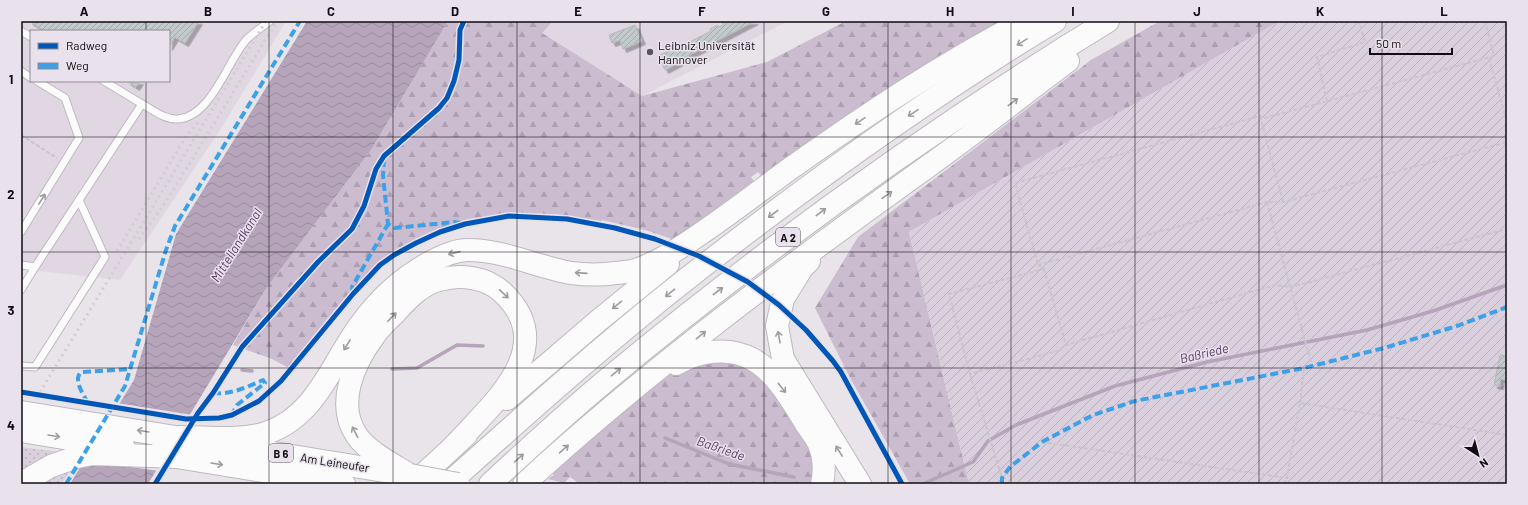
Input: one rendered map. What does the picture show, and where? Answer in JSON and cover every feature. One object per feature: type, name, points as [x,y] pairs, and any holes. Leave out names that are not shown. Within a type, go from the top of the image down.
[{"type":"highway","points":[[23,484],[87,441],[93,454],[266,433],[289,422],[306,408],[320,390],[360,324],[387,294],[406,277],[430,262],[449,254],[467,250],[501,254],[571,273],[602,275],[634,271],[660,260],[892,99],[964,55],[1025,21]]},
{"type":"highway","name":"A 2","points":[[448,484],[584,364],[690,277],[808,187],[890,128],[975,71],[1055,21]]},
{"type":"highway","name":"A 2","points":[[490,484],[608,378],[826,208],[991,94],[1108,21]]},
{"type":"highway","points":[[524,484],[606,413],[728,313],[982,127],[1001,111],[1122,21]]},
{"type":"highway","points":[[412,479],[455,445],[598,321],[734,210]]},
{"type":"highway","points":[[856,218],[802,268],[783,299],[777,326],[783,359],[860,484]]},
{"type":"highway","points":[[455,445],[499,397],[516,374],[525,348],[526,335],[523,320],[508,298],[499,290],[484,282],[471,278],[456,277],[439,280],[421,288],[374,334],[357,361],[348,392],[347,406],[350,421],[357,436],[368,448],[377,463],[412,479],[458,484]]},
{"type":"highway","points":[[606,413],[657,376],[680,362],[700,353],[722,351],[738,353],[751,358],[762,365],[794,403],[818,443],[825,467],[822,484]]},
{"type":"highway","name":"Am Leineufer","points":[[21,412],[87,441]]},
{"type":"highway","name":"Am Leineufer","points":[[21,431],[87,441],[185,443],[377,463]]},
{"type":"highway","name":"Am Leineufer","points":[[185,443],[344,484]]},
{"type":"lane","points":[[106,82],[162,116],[177,120],[191,117],[206,103],[246,40],[270,21]]},
{"type":"lane","points":[[21,31],[30,36]]},
{"type":"lane","points":[[21,72],[30,77]]},
{"type":"lane","points":[[21,232],[79,138],[65,98],[39,82]]},
{"type":"lane","points":[[21,290],[142,104]]},
{"type":"lane","points":[[21,366],[35,367],[105,257],[79,200]]},
{"type":"lane","points":[[21,265],[35,267]]},
{"type":"path","points":[[1327,101],[1317,57],[1364,42],[1358,21]]},
{"type":"path","points":[[1066,345],[1044,269],[1038,265],[1015,183],[1260,116],[1265,118],[1494,56],[1485,21]]},
{"type":"path","points":[[1489,57],[1507,122]]},
{"type":"path","points":[[1260,116],[1283,202]]},
{"type":"path","points":[[21,135],[65,162]]},
{"type":"path","points":[[1038,265],[1267,202],[1283,202],[1507,142]]},
{"type":"path","points":[[1267,202],[1312,366]]},
{"type":"path","points":[[970,374],[1058,352],[1066,345],[1275,285],[1291,287],[1507,229]]},
{"type":"path","points":[[1002,478],[970,374],[949,294],[1044,269]]},
{"type":"path","points":[[1284,484],[1287,478],[1300,403],[1304,368]]},
{"type":"path","points":[[1300,403],[1507,435]]},
{"type":"path","points":[[1042,442],[1287,478]]},
{"type":"shaded area","points":[[21,21],[286,21],[222,127],[120,280],[21,269]]},
{"type":"shaded area","name":"Leibniz Universität Hannover","points":[[553,21],[788,21],[642,96],[541,33]]},
{"type":"shaded area","points":[[1280,21],[1507,21],[1507,484],[969,484],[909,232]]},
{"type":"shaded area","points":[[21,447],[69,453],[21,480]]},
{"type":"shaded area","points":[[70,470],[62,484],[41,484],[52,478]]},
{"type":"green space","points":[[448,21],[553,21],[542,33],[642,96],[767,62],[846,21],[1006,21],[763,178],[758,172],[751,177],[755,183],[678,241],[645,230],[602,220],[553,214],[508,213],[465,220],[412,241],[389,255],[365,277],[289,368],[272,359],[233,345],[267,287],[371,150]]},
{"type":"green space","points":[[1160,21],[1280,21],[909,232],[969,484],[910,484],[849,376],[815,308],[858,237],[1091,60]]},
{"type":"green space","points":[[732,357],[769,381],[814,454],[814,484],[580,484],[570,477],[564,483],[548,479],[554,475],[550,471],[670,371]]},
{"type":"water","name":"Mittellandkanal","points":[[307,21],[448,21],[371,150],[267,287],[148,484],[70,484],[134,380],[176,234]]},
{"type":"pier","points":[[117,403],[193,415],[159,471],[124,466],[94,464],[78,467]]},
{"type":"building","points":[[29,21],[199,21],[185,43],[175,37],[170,45],[170,30],[43,30]]},
{"type":"building","points":[[725,21],[755,21],[680,60],[680,62],[665,70],[658,56],[673,48],[674,50],[711,31],[710,29],[717,25],[718,27],[723,25],[722,23]]},
{"type":"building","points":[[635,25],[642,41],[623,49],[620,40],[612,43],[609,35]]},
{"type":"building","points":[[128,82],[139,82],[136,87]]},
{"type":"building","points":[[1500,355],[1507,356],[1507,380],[1500,379],[1500,386],[1494,385]]},
{"type":"waterway","name":"Baßriede","points":[[925,483],[973,462],[988,441],[1016,425],[1115,386],[1207,362],[1367,330],[1433,311],[1507,285]]},
{"type":"waterway","name":"Baßriede","points":[[392,369],[417,368],[457,345],[483,346]]},
{"type":"waterway","name":"Baßriede","points":[[242,370],[252,371]]},
{"type":"waterway","name":"Baßriede","points":[[665,438],[729,464],[794,477]]},
{"type":"railway","points":[[40,392],[266,21]]},
{"type":"railway","points":[[139,239],[166,202],[277,21]]},
{"type":"railway","points":[[117,251],[185,138],[200,120]]},
{"type":"marked path","points":[[66,484],[125,386],[166,250],[175,226],[300,21]]},
{"type":"marked path","points":[[384,159],[383,175],[388,224],[395,228],[454,222],[461,223]]},
{"type":"marked path","points":[[353,293],[352,287],[388,224]]},
{"type":"marked path","points":[[1002,484],[1002,478],[1010,467],[1042,442],[1093,415],[1135,401],[1304,368],[1384,348],[1457,326],[1507,307]]},
{"type":"marked path","points":[[88,403],[78,383],[81,372],[131,369]]},
{"type":"marked path","points":[[213,393],[233,392],[263,380],[265,383],[237,405],[232,414]]},
{"type":"cycle path","points":[[155,484],[198,413],[213,393],[242,347],[318,262],[352,229],[364,206],[376,169],[384,156],[439,108],[447,98],[454,81],[459,60],[460,30],[464,21]]},
{"type":"cycle path","points":[[21,392],[186,419],[219,418],[232,415],[259,401],[281,381],[353,294],[380,265],[394,255],[440,232],[465,224],[509,216],[567,219],[615,228],[655,239],[699,256],[748,282],[779,305],[806,330],[841,372],[902,484]]},
{"type":"place","name":"Leibniz Universität Hannover","points":[[650,52]]}]
